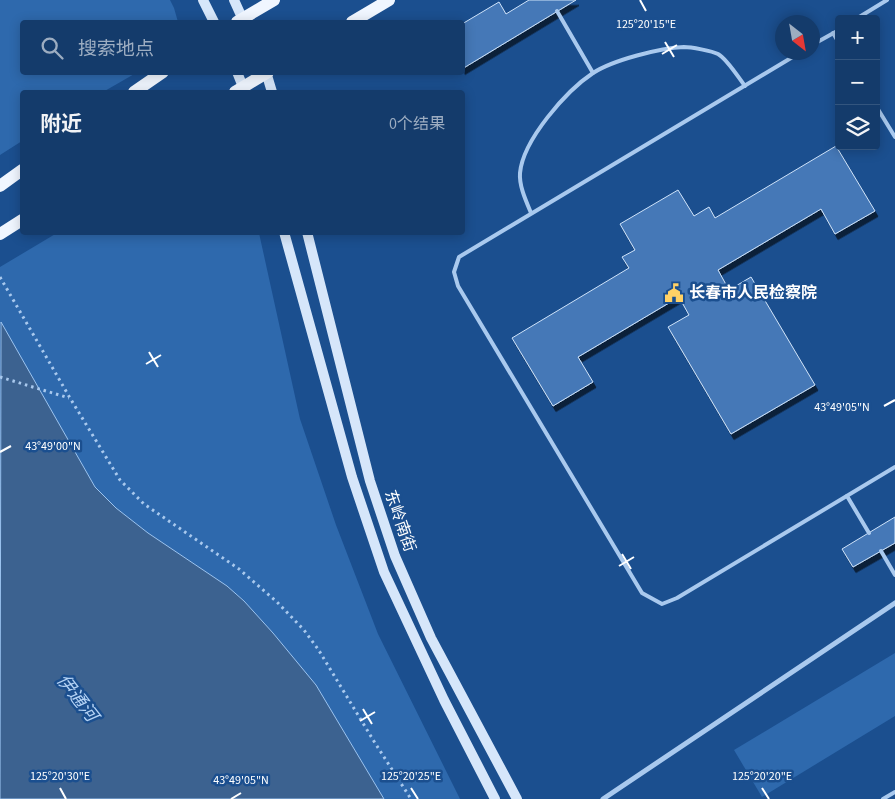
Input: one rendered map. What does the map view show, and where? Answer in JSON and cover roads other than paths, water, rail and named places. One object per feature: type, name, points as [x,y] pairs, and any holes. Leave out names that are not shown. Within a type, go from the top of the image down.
[{"type":"main road","points":[[203,0],[213,20]]},
{"type":"main road","points":[[234,0],[241,20]]},
{"type":"main road","points":[[243,20],[274,0]]},
{"type":"main road","points":[[355,20],[389,0]]},
{"type":"main road","points":[[137,90],[159,75]]},
{"type":"main road","points":[[238,75],[241,90]]},
{"type":"main road","points":[[242,90],[264,75]]},
{"type":"main road","points":[[268,75],[271,90]]},
{"type":"main road","points":[[0,186],[20,171]]},
{"type":"main road","points":[[0,234],[20,221]]},
{"type":"main road","name":"东岭南街","points":[[285,235],[352,477],[384,572],[435,683],[495,799]]},
{"type":"main road","name":"东岭南街","points":[[308,235],[370,482],[395,556],[431,638],[517,799]]},
{"type":"street","points":[[603,799],[895,603]]},
{"type":"lane","points":[[863,15],[887,0]]},
{"type":"lane","points":[[557,12],[593,72]]},
{"type":"lane","points":[[820,40],[833,33],[835,36]]},
{"type":"lane","points":[[531,213],[524,198],[520,173],[528,145],[562,99],[593,72],[632,56],[685,47],[718,54],[732,68],[745,86]]},
{"type":"lane","points":[[787,60],[459,258],[454,272],[458,286],[642,593],[662,604],[677,598],[895,467]]},
{"type":"lane","points":[[880,113],[895,137]]},
{"type":"lane","points":[[848,496],[869,532]]},
{"type":"lane","points":[[881,551],[895,575]]},
{"type":"lane","points":[[883,799],[895,792]]},
{"type":"water","name":"伊通河","points":[[1,322],[95,487],[116,508],[148,533],[227,586],[244,601],[316,685],[384,799],[0,799]]},
{"type":"place","name":"长春市人民检察院","points":[[674,293]]}]
